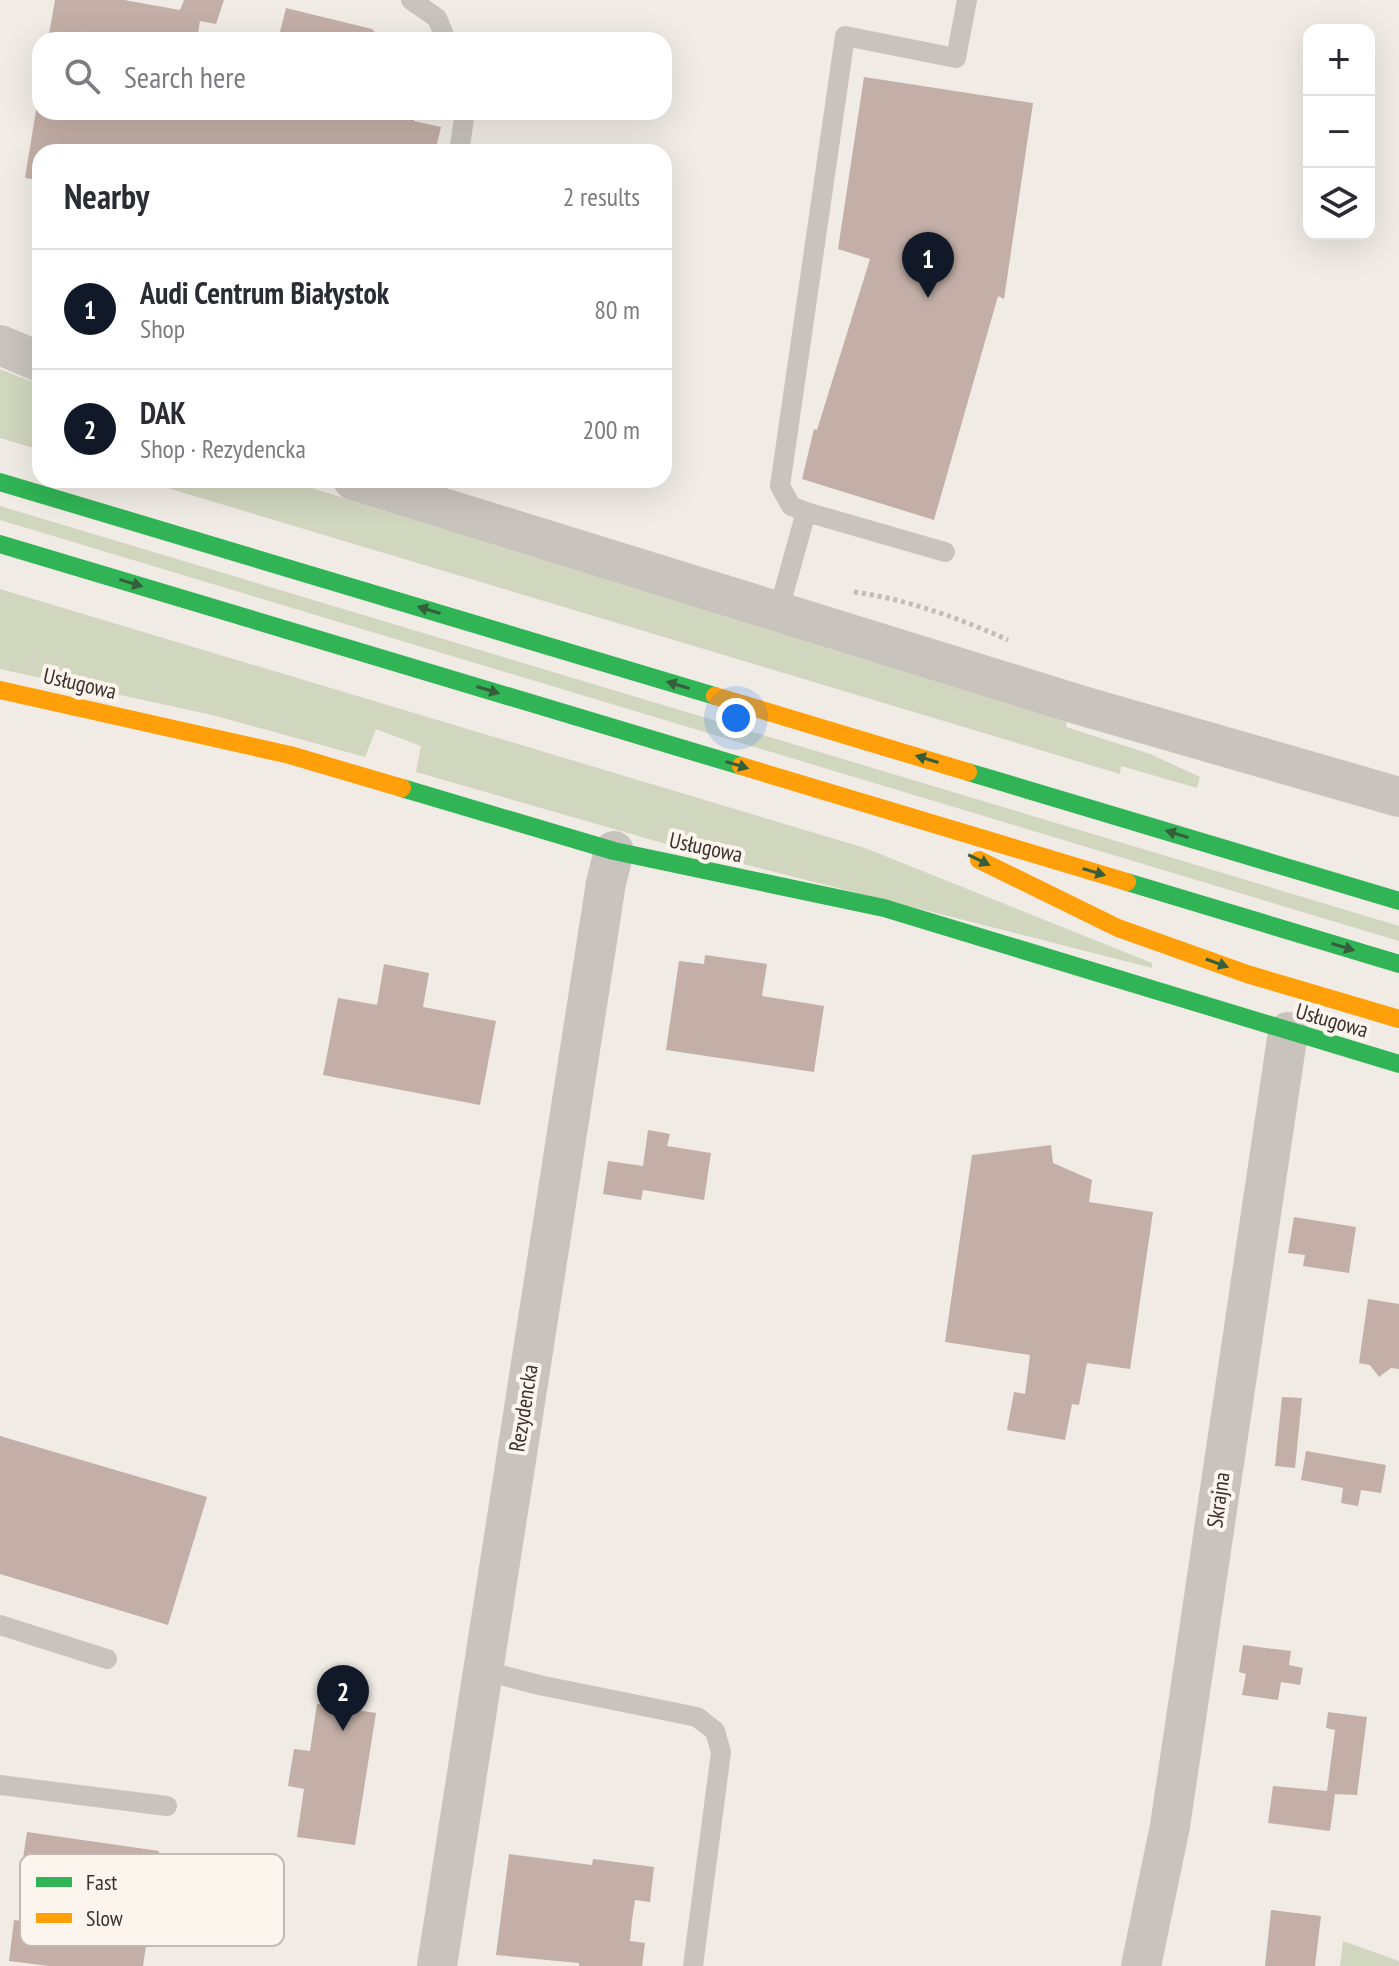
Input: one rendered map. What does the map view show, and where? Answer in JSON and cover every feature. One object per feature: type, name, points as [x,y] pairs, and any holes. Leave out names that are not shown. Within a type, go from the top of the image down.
[{"type":"main road","points":[[0,482],[1399,901]]},
{"type":"main road","points":[[0,544],[1399,964]]},
{"type":"main road","points":[[0,563],[57,561]]},
{"type":"main road","name":"Usługowa","points":[[0,690],[290,755],[614,851],[884,908],[1094,969],[1288,1032],[1399,1064]]},
{"type":"main road","points":[[858,801],[1118,928],[1247,974],[1399,1019]]},
{"type":"main road","points":[[1251,856],[1369,871]]},
{"type":"street","points":[[0,345],[32,359]]},
{"type":"street","points":[[379,488],[778,613],[1399,797]]},
{"type":"street","name":"Rezydencka","points":[[437,1966],[606,883],[614,851]]},
{"type":"street","name":"Skrajna","points":[[1141,1966],[1170,1826],[1288,1032]]},
{"type":"lane","points":[[411,0],[437,18],[443,32]]},
{"type":"lane","points":[[945,552],[791,506],[780,486],[845,36],[956,58],[967,0]]},
{"type":"lane","points":[[460,144],[464,120]]},
{"type":"lane","points":[[778,613],[806,512]]},
{"type":"lane","points":[[0,1625],[107,1659]]},
{"type":"lane","points":[[482,1670],[539,1685],[697,1717],[715,1731],[721,1752],[693,1966]]},
{"type":"lane","points":[[0,1785],[167,1806]]},
{"type":"green space","points":[[0,369],[32,382],[32,448],[0,438]]},
{"type":"green space","points":[[168,488],[311,488],[1067,718],[1066,727],[1150,754],[1200,777],[1197,788],[1121,766],[1120,774]]},
{"type":"green space","points":[[0,506],[1399,926],[1399,941],[0,520]]},
{"type":"green space","points":[[0,589],[865,848],[1152,963],[1152,968],[673,846],[416,772],[421,746],[376,729],[365,757],[212,715],[0,669]]},
{"type":"green space","points":[[1343,1941],[1399,1961],[1399,1966],[1340,1966]]},
{"type":"building","points":[[55,0],[124,0],[180,10],[184,0],[224,0],[216,24],[200,21],[198,32],[49,32]]},
{"type":"building","points":[[286,8],[375,32],[280,32]]},
{"type":"building","points":[[864,77],[1033,103],[1004,299],[998,296],[934,520],[802,479],[814,429],[817,430],[870,259],[838,249]]},
{"type":"building","points":[[34,120],[414,120],[441,127],[437,144],[32,144],[32,179],[25,178]]},
{"type":"building","points":[[705,955],[767,964],[762,996],[824,1006],[814,1072],[666,1050],[679,961],[704,964]]},
{"type":"building","points":[[384,964],[429,973],[423,1007],[496,1021],[480,1105],[323,1075],[338,998],[377,1005]]},
{"type":"building","points":[[648,1130],[670,1134],[667,1146],[711,1153],[704,1200],[643,1190],[641,1200],[603,1194],[608,1161],[643,1166]]},
{"type":"building","points":[[1051,1145],[1053,1163],[1092,1180],[1089,1202],[1153,1212],[1130,1369],[1087,1363],[1079,1405],[1072,1404],[1065,1440],[1007,1430],[1014,1392],[1025,1394],[1030,1355],[945,1342],[972,1155]]},
{"type":"building","points":[[1294,1217],[1356,1227],[1349,1273],[1303,1266],[1305,1255],[1288,1253]]},
{"type":"building","points":[[1368,1299],[1399,1304],[1399,1369],[1391,1368],[1379,1377],[1370,1365],[1359,1363]]},
{"type":"building","points":[[1282,1397],[1302,1398],[1295,1468],[1275,1466]]},
{"type":"building","points":[[0,1436],[207,1497],[168,1625],[0,1574]]},
{"type":"building","points":[[1306,1451],[1386,1465],[1381,1493],[1361,1490],[1358,1506],[1341,1503],[1343,1488],[1301,1480]]},
{"type":"building","points":[[1243,1645],[1291,1651],[1289,1665],[1303,1668],[1300,1685],[1281,1682],[1278,1700],[1242,1695],[1246,1674],[1239,1672]]},
{"type":"building","points":[[317,1704],[376,1713],[355,1845],[297,1837],[304,1789],[288,1786],[294,1749],[310,1751]]},
{"type":"building","points":[[1328,1712],[1367,1717],[1357,1795],[1335,1794],[1330,1831],[1268,1823],[1273,1786],[1327,1791],[1335,1730],[1326,1728]]},
{"type":"building","points":[[27,1832],[159,1851],[159,1854],[24,1854]]},
{"type":"building","points":[[509,1854],[592,1865],[593,1859],[654,1867],[650,1902],[635,1900],[632,1920],[630,1941],[645,1943],[642,1966],[579,1966],[579,1963],[496,1955]]},
{"type":"building","points":[[1271,1910],[1321,1916],[1315,1966],[1265,1966]]},
{"type":"building","points":[[14,1920],[20,1921],[20,1946],[146,1946],[143,1966],[49,1966],[9,1961]]},
{"type":"traffic: fast","points":[[0,482],[715,696]]},
{"type":"traffic: fast","points":[[0,544],[741,766]]},
{"type":"traffic: fast","points":[[968,772],[1399,901]]},
{"type":"traffic: fast","points":[[402,788],[614,851],[884,908],[1399,1064]]},
{"type":"traffic: fast","points":[[1127,882],[1399,964]]},
{"type":"traffic: slow","points":[[0,690],[290,755],[402,788]]},
{"type":"traffic: slow","points":[[715,696],[968,772]]},
{"type":"traffic: slow","points":[[741,766],[1127,882]]},
{"type":"traffic: slow","points":[[979,860],[1118,928],[1247,974],[1399,1019]]},
{"type":"place","name":"Audi Centrum Białystok","points":[[928,298]]},
{"type":"place","name":"DAK","points":[[343,1731]]}]
